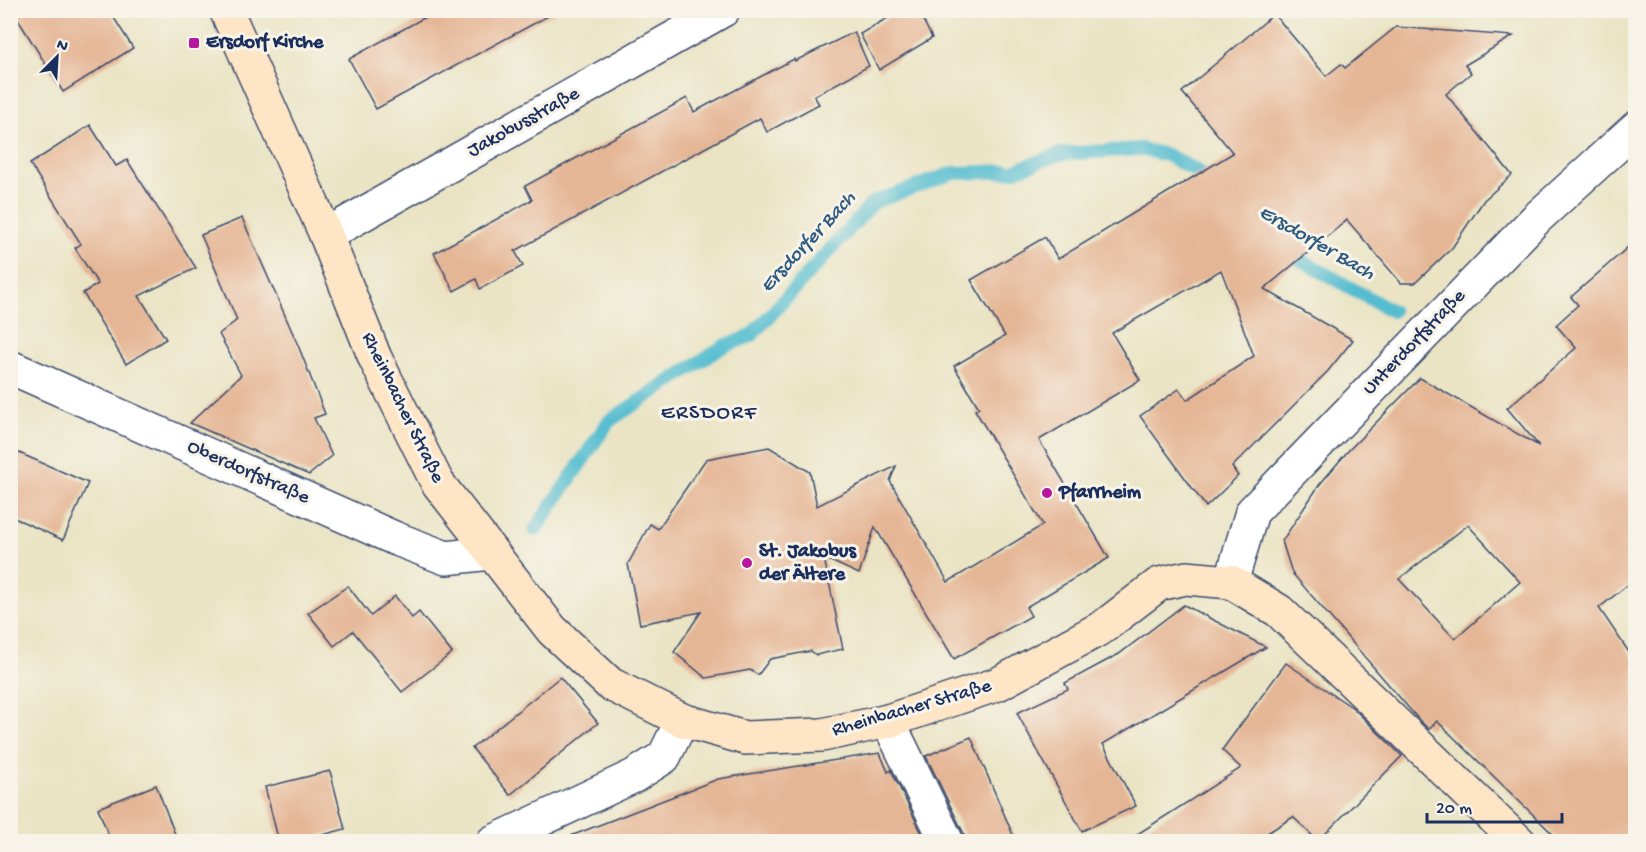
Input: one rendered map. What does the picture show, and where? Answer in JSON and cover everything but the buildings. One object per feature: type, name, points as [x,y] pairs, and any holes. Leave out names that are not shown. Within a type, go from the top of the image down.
[{"type":"main road","name":"Rheinbacher Straße","points":[[226,10],[326,235],[375,358],[437,482],[552,630],[610,684],[682,720],[745,738],[822,735],[888,721],[998,684],[1103,627],[1159,584],[1186,578],[1231,582],[1279,611],[1519,842]]},
{"type":"street","name":"Jakobusstraße","points":[[326,235],[723,10]]},
{"type":"street","name":"Unterdorfstraße","points":[[1231,582],[1252,512],[1537,218],[1635,128]]},
{"type":"street","name":"Oberdorfstraße","points":[[10,367],[394,538],[446,558],[490,553]]},
{"type":"street","points":[[493,842],[634,776],[664,757],[682,720]]},
{"type":"street","points":[[888,721],[947,842]]},
{"type":"waterway","name":"Ersdorfer Bach","points":[[535,530],[609,421],[724,346],[751,336],[874,202],[953,173],[1013,171],[1060,154],[1141,149],[1167,155],[1200,173],[1206,188]]},
{"type":"waterway","name":"Ersdorfer Bach","points":[[1283,250],[1392,311]]},
{"type":"place","name":"Ersdorf Kirche","points":[[194,43]]},
{"type":"place","name":"Pfarrheim","points":[[1047,493]]},
{"type":"place","name":"St. Jakobus der Ältere","points":[[747,563]]},
{"type":"district","name":"ERSDORF","points":[[709,414]]}]
